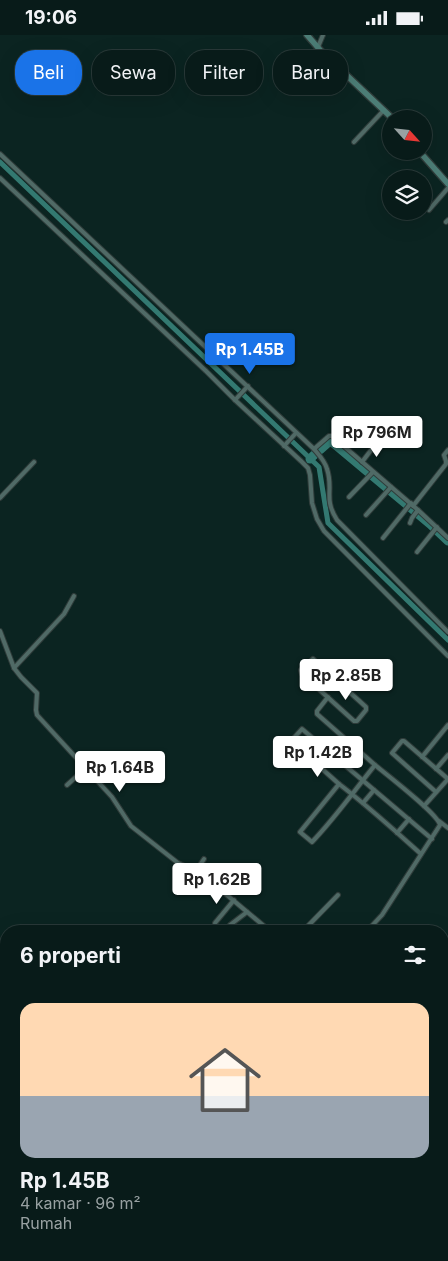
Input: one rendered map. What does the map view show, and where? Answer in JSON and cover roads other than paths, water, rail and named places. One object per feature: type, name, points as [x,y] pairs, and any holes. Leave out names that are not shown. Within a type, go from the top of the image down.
[{"type":"street","points":[[307,35],[384,110]]},
{"type":"street","points":[[318,47],[323,35]]},
{"type":"street","points":[[354,142],[382,112]]},
{"type":"street","points":[[0,154],[248,387],[295,435],[314,449],[328,470],[328,501],[332,512],[448,632]]},
{"type":"street","points":[[427,160],[448,183]]},
{"type":"street","points":[[0,178],[286,444],[308,468],[312,503],[317,519],[324,531],[448,656]]},
{"type":"street","points":[[432,207],[448,188]]},
{"type":"street","points":[[236,399],[248,387]]},
{"type":"street","points":[[286,444],[295,435]]},
{"type":"street","points":[[314,449],[330,436],[448,538]]},
{"type":"street","points":[[362,462],[378,441]]},
{"type":"street","points":[[383,538],[446,464],[444,455],[448,450]]},
{"type":"street","points":[[0,498],[34,462]]},
{"type":"street","points":[[349,497],[372,474]]},
{"type":"street","points":[[366,515],[390,489]]},
{"type":"street","points":[[410,523],[417,512]]},
{"type":"street","points":[[417,551],[436,528]]},
{"type":"street","points":[[14,667],[64,614],[74,596]]},
{"type":"street","points":[[0,631],[14,667],[37,693],[37,715],[112,797],[131,827],[178,863],[203,875],[263,925]]},
{"type":"street","points":[[311,660],[315,660],[367,709],[356,721],[328,697],[301,672],[311,660]]},
{"type":"street","points":[[328,697],[317,711],[317,714],[448,828]]},
{"type":"street","points":[[422,757],[448,725]]},
{"type":"street","points":[[421,854],[339,784],[293,743],[292,740],[302,729],[432,839]]},
{"type":"street","points":[[424,806],[448,779],[403,741],[392,753],[436,792]]},
{"type":"street","points":[[436,769],[448,755]]},
{"type":"street","points":[[339,784],[300,830],[301,834],[312,842],[375,765]]},
{"type":"street","points":[[67,785],[86,767]]},
{"type":"street","points":[[363,803],[374,790]]},
{"type":"street","points":[[397,833],[409,819]]},
{"type":"street","points":[[373,925],[382,915],[439,829],[439,821]]},
{"type":"street","points":[[196,871],[204,859]]},
{"type":"street","points":[[195,887],[203,875]]},
{"type":"street","points":[[309,925],[338,895]]},
{"type":"street","points":[[215,923],[234,900]]},
{"type":"street","points":[[230,925],[247,912]]},
{"type":"waterway","points":[[0,162],[319,467],[328,523],[448,640]]},
{"type":"waterway","points":[[320,450],[329,442],[332,442],[448,541]]},
{"type":"waterway","points":[[310,459],[314,455]]}]
